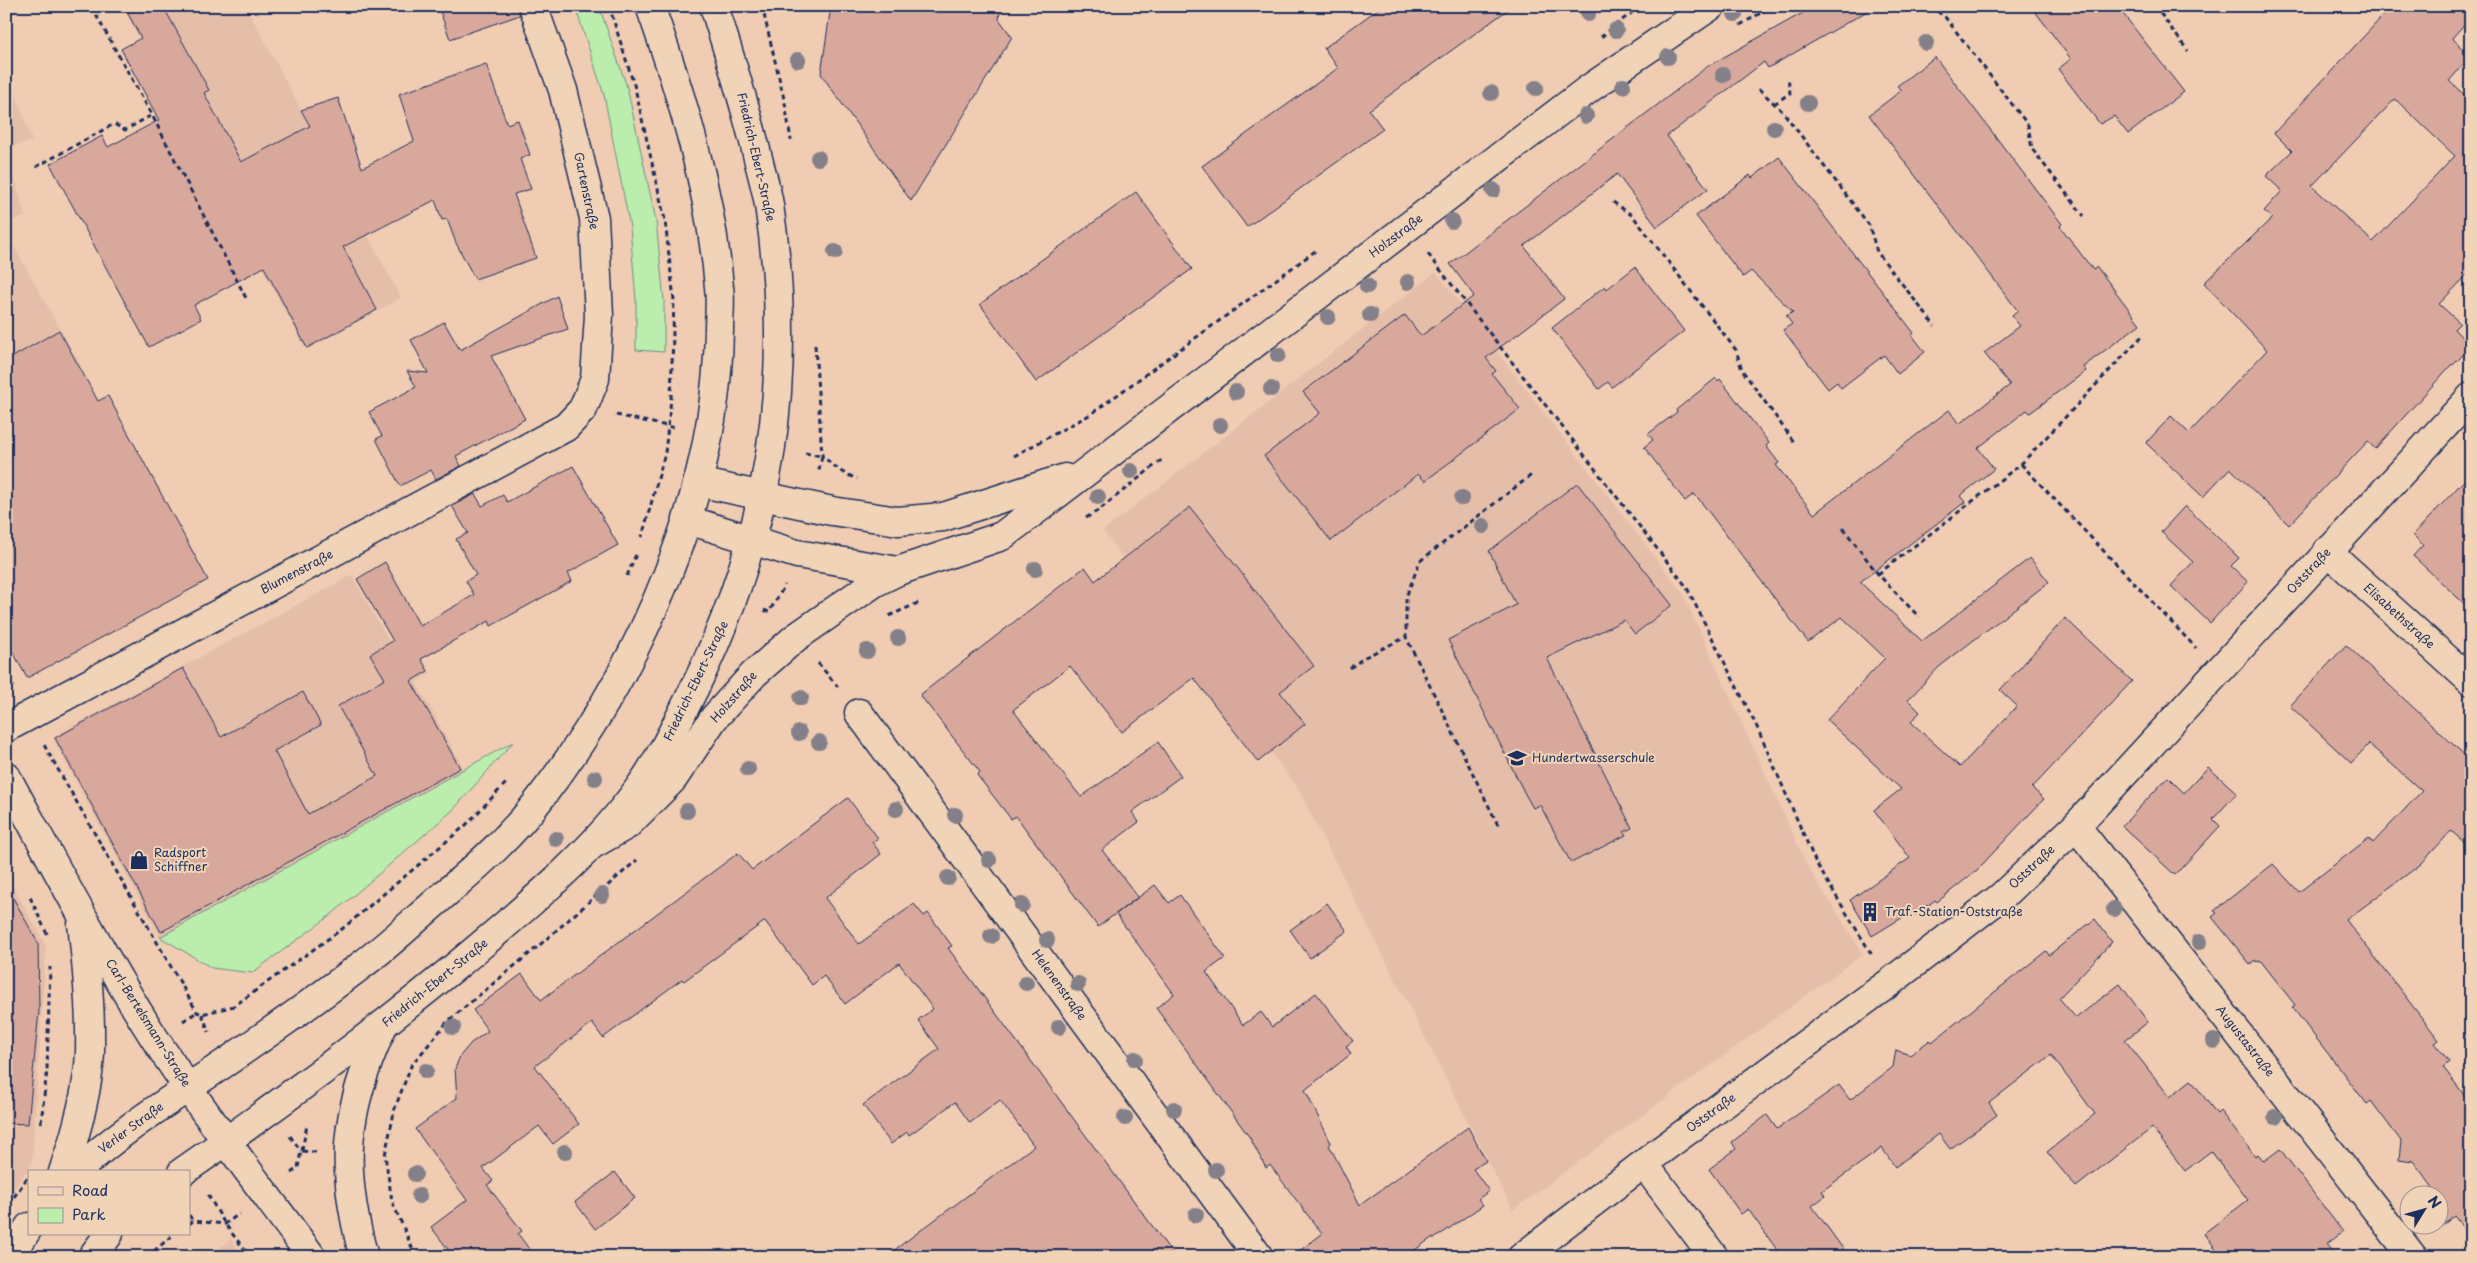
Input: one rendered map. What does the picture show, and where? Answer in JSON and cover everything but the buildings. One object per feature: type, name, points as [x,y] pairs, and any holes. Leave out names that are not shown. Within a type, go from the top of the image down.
[{"type":"street","name":"Gartenstraße","points":[[533,6],[563,90],[594,218],[599,315],[595,379],[583,409]]},
{"type":"street","points":[[188,1088],[365,963],[491,854],[542,797],[594,720],[637,644],[688,520],[710,435],[718,366],[720,289],[709,209],[692,138],[671,64],[650,6]]},
{"type":"street","name":"Friedrich-Ebert-Straße","points":[[227,1141],[384,1024],[536,900],[591,845],[638,789],[668,741],[718,639],[752,539],[763,497],[772,447],[779,374],[779,280],[769,200],[740,88],[714,6]]},
{"type":"street","name":"Holzstraße","points":[[591,845],[627,825],[673,779],[714,718],[754,674],[795,638],[874,583],[898,571],[1002,536],[1590,88],[1711,6]]},
{"type":"street","name":"Oststraße","points":[[1522,1257],[1644,1164],[1889,983],[2002,896],[2076,826],[2217,670],[2471,397]]},
{"type":"street","name":"Blumenstraße","points":[[6,728],[566,427],[583,409]]},
{"type":"street","name":"Holzstraße","points":[[698,482],[832,511],[898,521],[943,517],[1085,472]]},
{"type":"street","name":"Holzstraße","points":[[688,520],[797,554],[898,571]]},
{"type":"street","name":"Elisabethstraße","points":[[2328,551],[2471,681]]},
{"type":"street","name":"Helenenstraße","points":[[859,713],[1259,1257]]},
{"type":"street","name":"Carl-Bertelsmann-Straße","points":[[6,776],[81,912],[146,1023],[188,1088],[312,1257]]},
{"type":"street","name":"Augustastraße","points":[[2076,826],[2413,1257]]},
{"type":"street","points":[[64,1170],[74,1140],[83,1103],[90,1054],[88,973],[81,912]]},
{"type":"street","points":[[364,1257],[357,1231],[349,1184],[349,1131],[364,1070],[384,1024]]},
{"type":"street","name":"Verler Straße","points":[[78,1170],[130,1126],[188,1088]]},
{"type":"street","points":[[185,1170],[227,1141]]},
{"type":"street","points":[[1644,1164],[1714,1257]]},
{"type":"street","points":[[10,1257],[28,1229]]},
{"type":"street","points":[[92,1257],[108,1236]]},
{"type":"path","points":[[96,6],[96,14],[152,115],[246,298]]},
{"type":"path","points":[[609,6],[635,88],[666,220],[674,300],[665,453],[640,543],[626,580]]},
{"type":"path","points":[[1597,40],[1640,6]]},
{"type":"path","points":[[1930,6],[1945,17],[2028,125],[2032,149],[2084,216]]},
{"type":"path","points":[[2155,6],[2188,51]]},
{"type":"path","points":[[1774,104],[1790,93],[1788,77]]},
{"type":"path","points":[[1759,90],[1774,104],[1869,225],[1877,252],[1936,326]]},
{"type":"path","points":[[36,167],[114,124],[126,130],[152,115]]},
{"type":"path","points":[[1613,202],[1633,216],[1736,350],[1742,370],[1794,442]]},
{"type":"path","points":[[1005,460],[1091,414],[1326,244]]},
{"type":"path","points":[[1434,261],[1686,586],[1756,725],[1816,863],[1889,983]]},
{"type":"path","points":[[1878,574],[2021,464],[2144,334]]},
{"type":"path","points":[[583,409],[668,426]]},
{"type":"path","points":[[810,454],[822,456],[842,472],[859,480]]},
{"type":"path","points":[[819,467],[822,456]]},
{"type":"path","points":[[2021,464],[2217,670]]},
{"type":"path","points":[[1498,825],[1406,637],[1406,597],[1420,561],[1534,473]]},
{"type":"path","points":[[1843,528],[1878,574],[1919,617]]},
{"type":"path","points":[[760,609],[769,612],[788,578]]},
{"type":"path","points":[[1350,668],[1365,657],[1406,637]]},
{"type":"path","points":[[813,658],[859,713]]},
{"type":"path","points":[[44,744],[197,1012],[202,1014],[234,1006],[342,929],[466,825],[512,777]]},
{"type":"path","points":[[27,890],[51,942]]},
{"type":"path","points":[[47,1070],[50,962]]},
{"type":"path","points":[[182,1021],[197,1012]]},
{"type":"path","points":[[202,1014],[206,1029]]},
{"type":"path","points":[[289,1175],[298,1168],[307,1123]]},
{"type":"path","points":[[288,1133],[301,1151]]},
{"type":"path","points":[[301,1151],[319,1152]]},
{"type":"path","points":[[385,1155],[392,1201],[416,1257]]},
{"type":"path","points":[[11,1201],[28,1176]]},
{"type":"path","points":[[218,1211],[225,1224],[250,1257]]},
{"type":"path","points":[[190,1216],[193,1221]]},
{"type":"path","points":[[190,1223],[193,1221],[225,1224],[231,1220]]},
{"type":"path","points":[[146,1257],[172,1236]]},
{"type":"shaded area","points":[[122,6],[246,6],[401,298],[306,350]]},
{"type":"shaded area","points":[[6,66],[32,141],[7,148],[25,217],[6,222]]},
{"type":"shaded area","points":[[6,232],[83,369],[6,412]]},
{"type":"shaded area","name":"Hundertwasserschule","points":[[1436,272],[1682,592],[1808,867],[1863,954],[1513,1210],[1297,787],[1103,531]]},
{"type":"shaded area","points":[[352,575],[389,641],[428,620],[444,648],[423,659],[431,673],[416,682],[464,769],[160,937],[53,739],[54,736]]},
{"type":"shaded area","points":[[6,873],[46,946],[32,1163],[6,1200]]},
{"type":"shaded area","points":[[231,1239],[243,1257],[207,1257]]},
{"type":"green space","points":[[575,6],[599,6],[627,87],[656,221],[664,301],[664,352],[636,350],[636,300],[630,227],[604,95]]},
{"type":"green space","points":[[513,742],[453,810],[331,915],[252,973],[212,968],[160,937]]},
{"type":"place","name":"Hundertwasserschule","points":[[1517,758]]},
{"type":"place","name":"Radsport Schiffner","points":[[139,860]]},
{"type":"place","name":"Traf.-Station-Oststraße","points":[[1870,912]]}]
